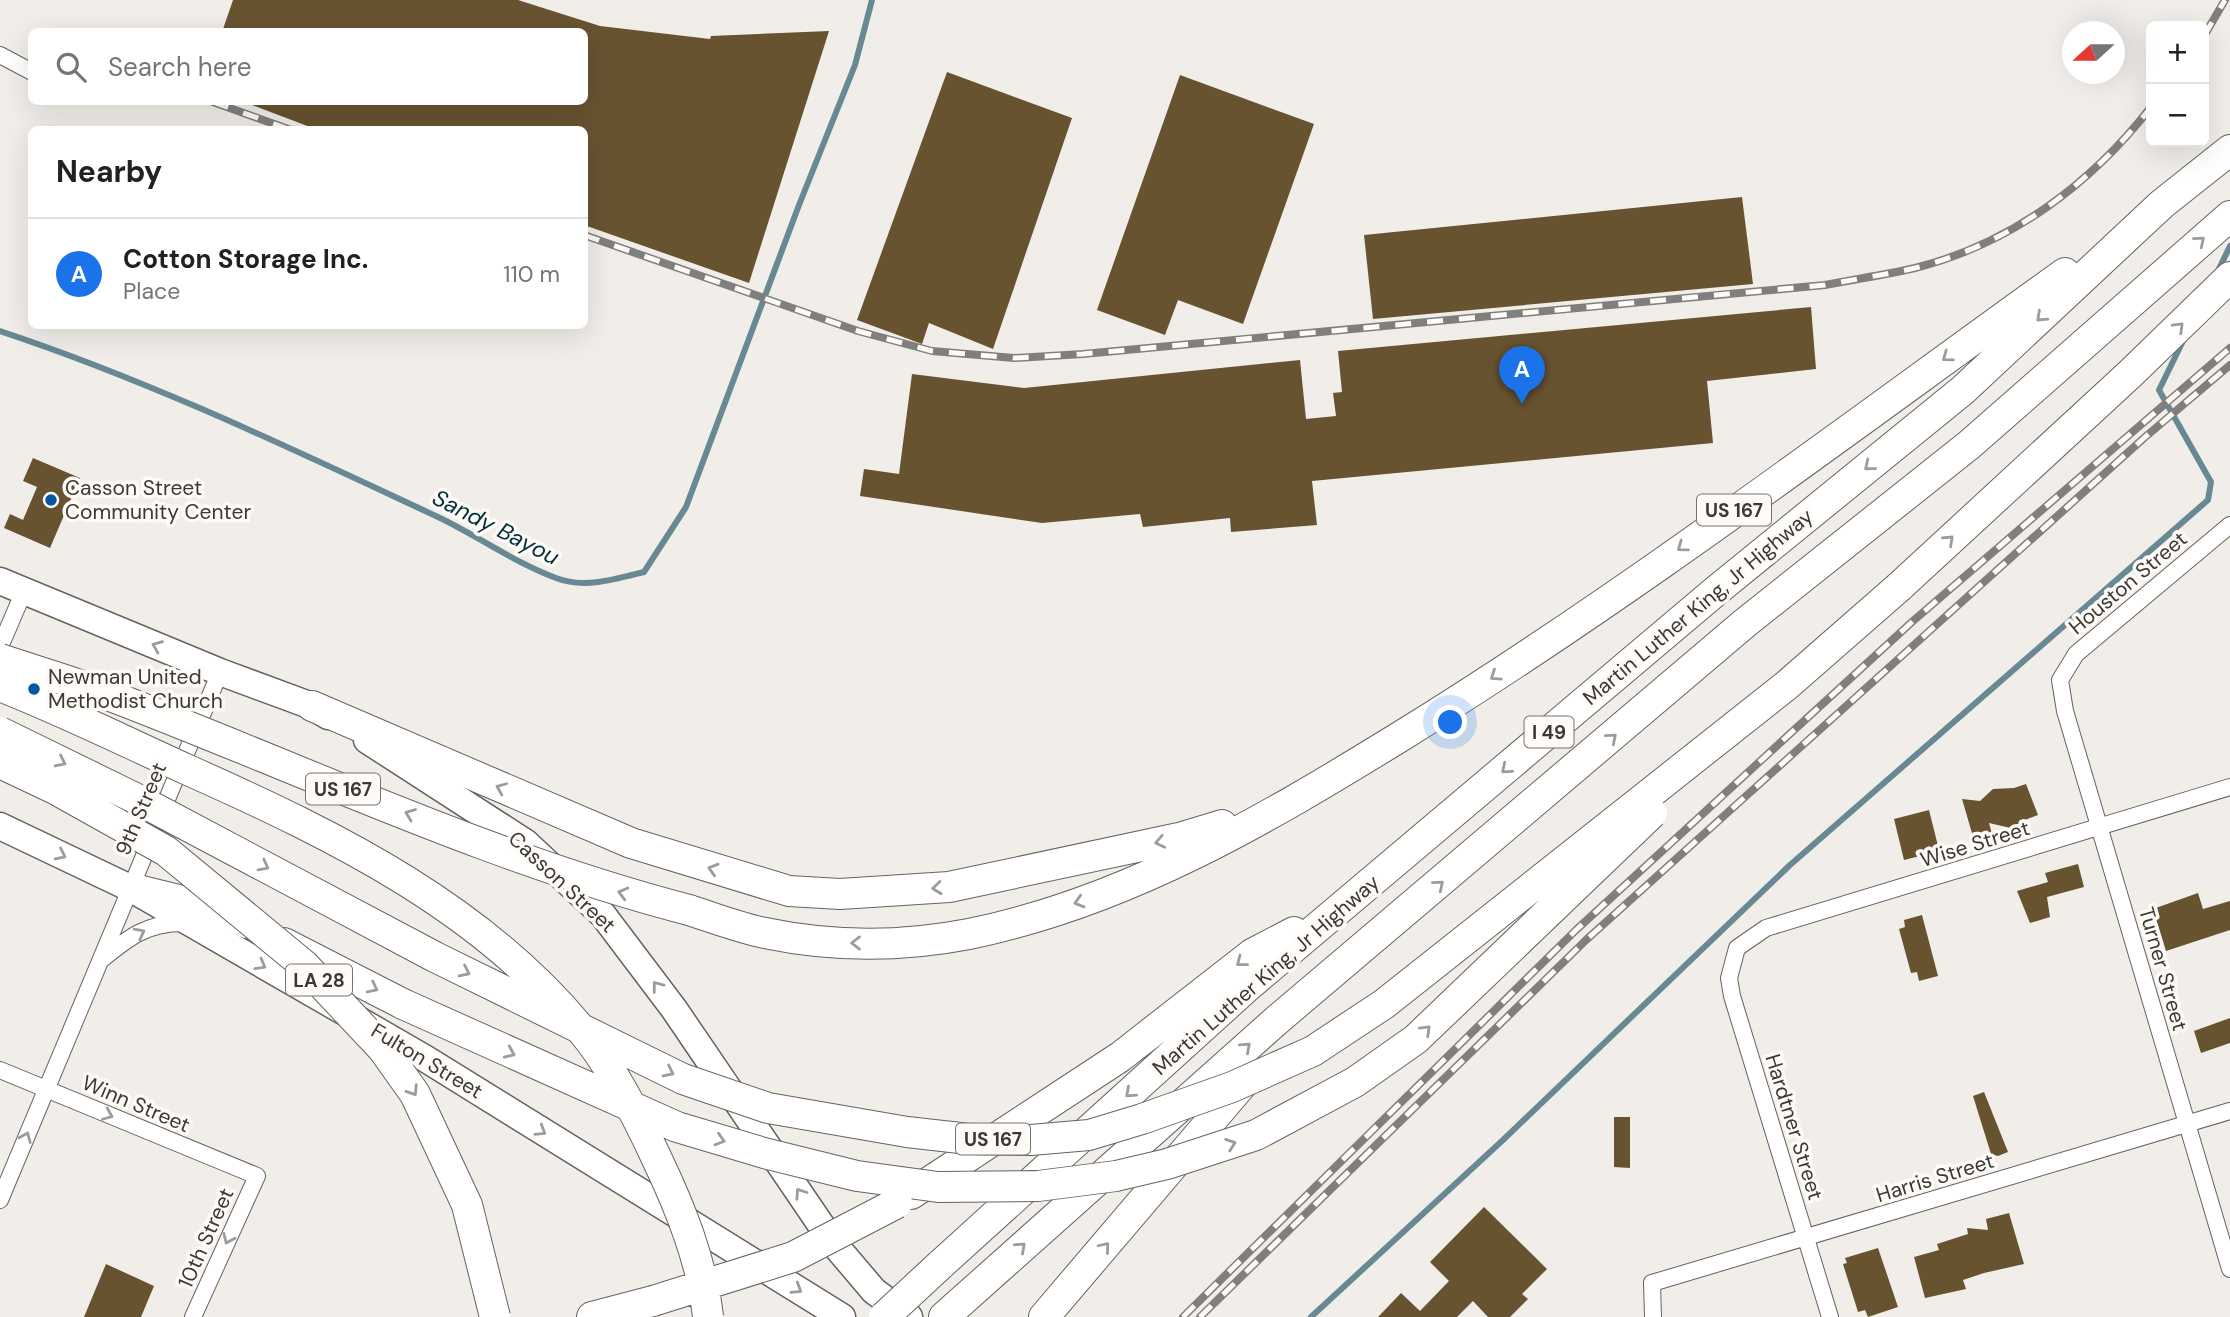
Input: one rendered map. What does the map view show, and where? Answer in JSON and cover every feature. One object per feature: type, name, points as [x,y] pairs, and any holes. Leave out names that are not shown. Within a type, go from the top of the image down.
[{"type":"highway","name":"Martin Luther King, Jr Highway","points":[[884,1317],[1248,986],[1345,907],[1717,590],[1963,390],[2162,204],[2230,150]]},
{"type":"highway","name":"US 167","points":[[0,659],[114,697],[303,774],[604,888],[690,910],[762,933],[852,944],[908,942],[970,934],[1097,897],[1176,864],[1296,802],[1584,617],[2162,204]]},
{"type":"highway","name":"Martin Luther King, Jr Highway","points":[[944,1317],[1277,1020],[1745,623],[1969,445],[2230,216]]},
{"type":"highway","name":"US 167","points":[[0,732],[139,800],[435,957],[683,1079],[768,1108],[907,1132],[969,1139],[1031,1140],[1089,1135],[1232,1087],[1313,1051],[1384,1004],[1787,685],[2130,374],[2230,277]]},
{"type":"highway","points":[[130,888],[223,911],[403,1004],[677,1127],[857,1177],[937,1187],[1038,1186],[1129,1173],[1167,1164],[1256,1135],[1355,1082],[1416,1039],[1787,685]]},
{"type":"highway","points":[[0,686],[267,805],[389,870],[478,929],[522,967],[592,1043],[639,1122],[685,1220],[708,1317]]},
{"type":"highway","points":[[312,706],[631,843],[789,891],[862,893],[949,887],[1179,838],[1296,802]]},
{"type":"highway","name":"LA 28","points":[[0,763],[55,789],[166,851],[304,965],[383,1049],[415,1094],[467,1205],[495,1317]]},
{"type":"highway","points":[[1044,1317],[1256,1069],[1414,906]]},
{"type":"highway","points":[[592,1317],[653,1301],[793,1257],[897,1203],[1120,1057],[1252,954],[1345,907]]},
{"type":"main road","name":"Casson Street","points":[[12,586],[220,672],[312,706],[527,843],[603,915],[674,1009],[834,1244],[874,1291],[909,1317]]},
{"type":"main road","name":"Fulton Street","points":[[0,826],[130,888],[188,924],[426,1059],[842,1317]]},
{"type":"street","points":[[0,55],[28,70]]},
{"type":"street","name":"Houston Street","points":[[2060,680],[2076,654],[2230,525]]},
{"type":"street","points":[[0,647],[12,586]]},
{"type":"street","name":"9th Street","points":[[0,1200],[220,672]]},
{"type":"street","name":"Turner Street","points":[[2060,680],[2065,711],[2230,1269]]},
{"type":"street","name":"Wise Street","points":[[1737,948],[1766,928],[2230,787]]},
{"type":"street","points":[[100,961],[145,929],[160,923],[188,924]]},
{"type":"street","name":"Hardtner Street","points":[[1737,948],[1729,978],[1732,996],[1830,1317]]},
{"type":"street","name":"Winn Street","points":[[0,1070],[257,1177]]},
{"type":"street","name":"Harris Street","points":[[1653,1317],[1652,1283],[2230,1111]]},
{"type":"street","name":"10th Street","points":[[193,1317],[257,1177]]},
{"type":"building","points":[[233,0],[518,0],[600,26],[710,39],[711,36],[829,31],[749,283],[588,226],[588,126],[307,126],[252,105],[588,105],[588,28],[223,28]]},
{"type":"building","points":[[947,72],[1072,118],[993,349],[929,323],[922,344],[857,320]]},
{"type":"building","points":[[1180,75],[1314,124],[1243,324],[1178,300],[1165,335],[1097,310]]},
{"type":"building","points":[[1742,197],[1753,284],[1373,319],[1364,235]]},
{"type":"building","points":[[1811,307],[1816,369],[1707,381],[1713,443],[1312,481],[1317,525],[1231,532],[1230,518],[1143,527],[1140,514],[1042,523],[860,496],[864,469],[899,474],[912,374],[1024,388],[1300,360],[1306,419],[1336,416],[1333,393],[1342,392],[1338,351]]},
{"type":"building","name":"Casson Street Community Center","points":[[33,458],[80,478],[50,548],[4,528],[10,514],[23,520],[37,487],[23,481]]},
{"type":"building","points":[[2026,784],[2038,815],[2022,821],[2024,825],[2015,829],[1989,823],[1992,834],[1974,840],[1962,799],[1980,801],[1993,789],[2014,788]]},
{"type":"building","points":[[1929,810],[1938,846],[1923,850],[1924,855],[1904,860],[1894,819]]},
{"type":"building","points":[[2078,864],[2084,887],[2047,897],[2050,917],[2030,923],[2017,891],[2048,882],[2045,873]]},
{"type":"building","points":[[2198,893],[2203,909],[2230,901],[2230,930],[2166,951],[2153,909]]},
{"type":"building","points":[[1922,915],[1938,976],[1919,981],[1917,972],[1911,973],[1899,929],[1905,927],[1904,920]]},
{"type":"building","points":[[2230,1018],[2230,1043],[2201,1053],[2194,1031]]},
{"type":"building","points":[[1984,1092],[2008,1152],[1998,1156],[1991,1154],[1973,1096]]},
{"type":"building","points":[[1614,1117],[1630,1117],[1630,1168],[1614,1167]]},
{"type":"building","points":[[1484,1207],[1547,1269],[1522,1294],[1528,1299],[1510,1317],[1488,1317],[1473,1301],[1457,1317],[1378,1317],[1401,1293],[1420,1311],[1449,1281],[1430,1262]]},
{"type":"building","points":[[2009,1213],[2024,1264],[1963,1280],[1966,1289],[1925,1298],[1914,1257],[1939,1250],[1937,1244],[1968,1234],[1967,1228],[1988,1230],[1986,1219]]},
{"type":"building","points":[[1878,1248],[1898,1307],[1868,1317],[1865,1310],[1858,1312],[1843,1264],[1847,1263],[1845,1258]]},
{"type":"building","points":[[106,1264],[154,1286],[141,1317],[84,1317]]},
{"type":"waterway","name":"Sandy Bayou","points":[[0,331],[112,372],[222,418],[438,517],[526,565],[556,578],[589,583],[644,572],[686,507],[799,205],[855,65],[872,0]]},
{"type":"waterway","points":[[2217,273],[2230,246]]},
{"type":"waterway","points":[[1311,1317],[1503,1140],[1790,865],[2208,500],[2211,482],[2159,390],[2184,339]]},
{"type":"railway","points":[[2209,27],[2225,0]]},
{"type":"railway","points":[[221,105],[280,126]]},
{"type":"railway","points":[[588,236],[858,331],[932,351],[1014,358],[1083,354],[1825,285],[1915,268],[1984,244],[2047,207],[2102,161],[2146,113]]},
{"type":"railway","points":[[1183,1317],[1576,930],[1913,621],[2230,348]]},
{"type":"railway","points":[[1200,1317],[1586,940],[2144,438],[2230,365]]},
{"type":"place","name":"Cotton Storage Inc.","points":[[1522,404]]},
{"type":"place","name":"Casson Street Community Center","points":[[51,500]]},
{"type":"place","name":"Newman United Methodist Church","points":[[34,689]]}]
